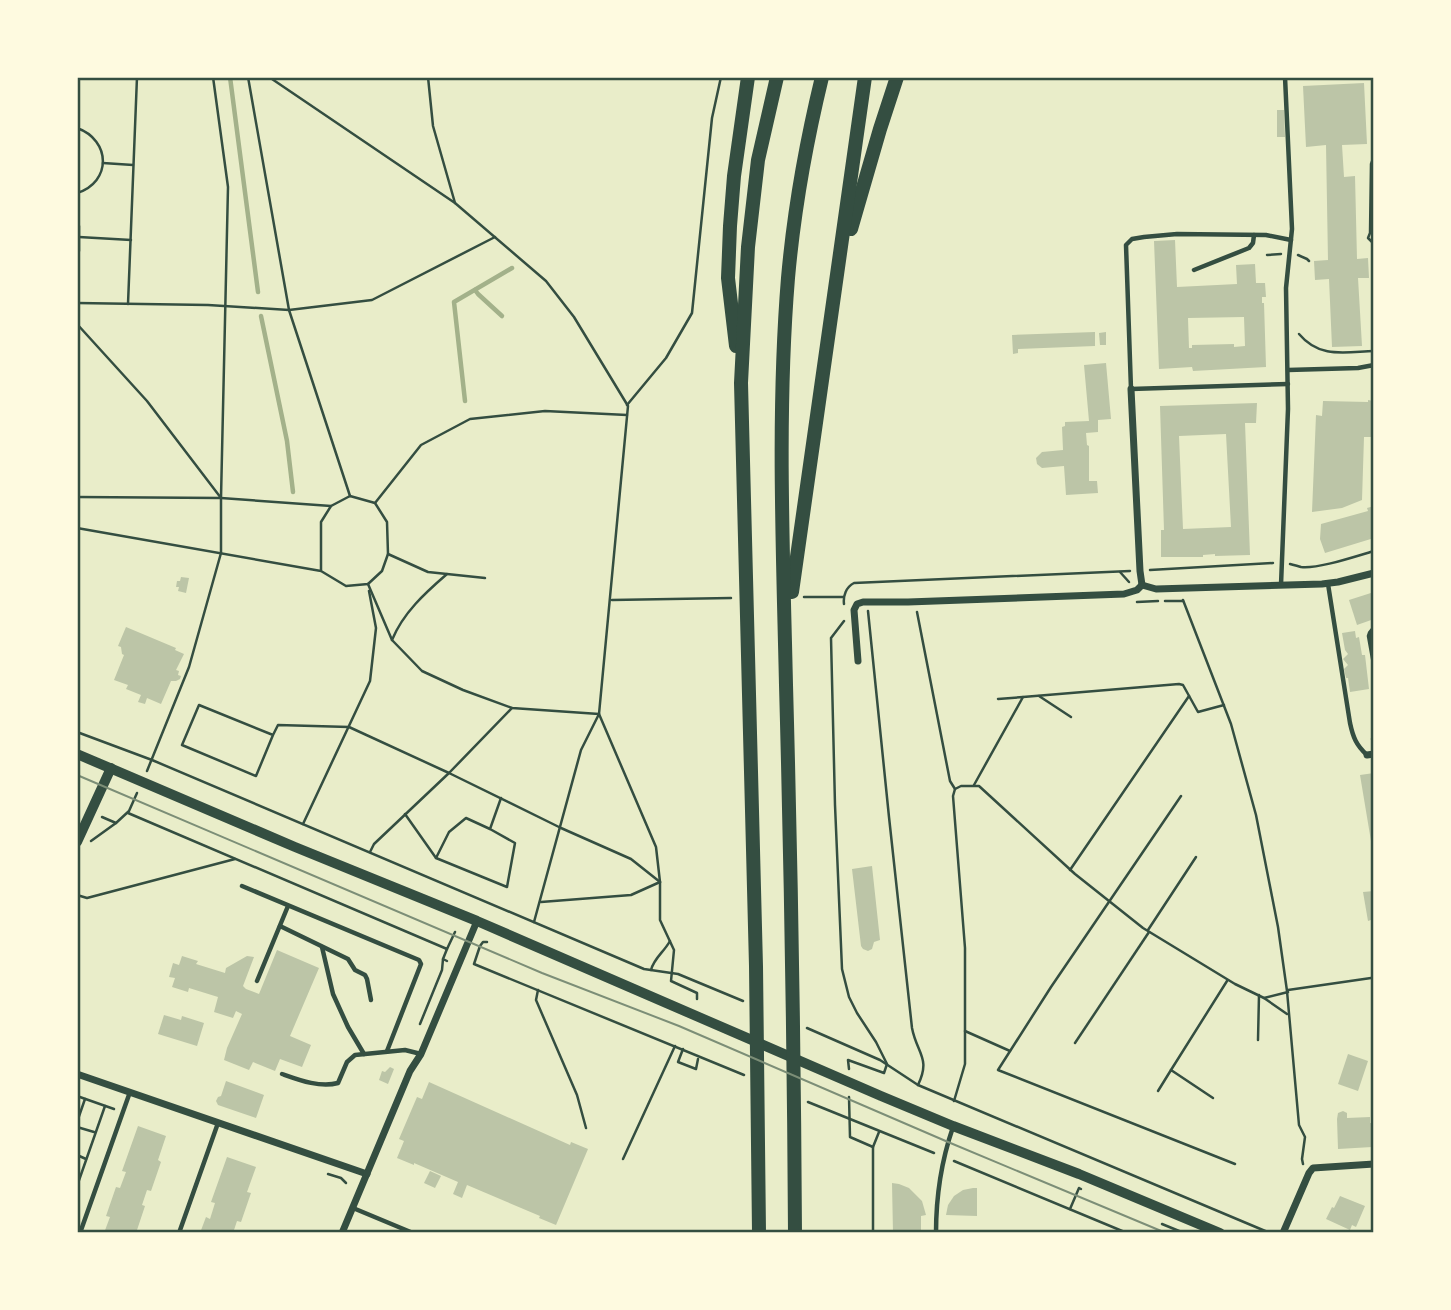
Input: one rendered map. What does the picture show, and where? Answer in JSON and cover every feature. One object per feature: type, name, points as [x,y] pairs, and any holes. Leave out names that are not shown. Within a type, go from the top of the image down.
[{"type":"highway","points":[[741,383],[728,278],[734,176],[748,77]]},
{"type":"highway","points":[[760,1233],[741,383],[749,234],[758,160],[777,77]]},
{"type":"highway","points":[[795,1233],[782,415],[786,306],[797,203],[822,77]]},
{"type":"highway","points":[[785,638],[865,77]]},
{"type":"highway","points":[[840,260],[897,77]]},
{"type":"street","points":[[1131,389],[1142,585]]},
{"type":"street","points":[[1142,585],[1156,589],[1328,583],[1374,572]]},
{"type":"street","points":[[858,660],[854,610],[857,604],[863,601],[908,602],[1124,594],[1137,590],[1142,585]]},
{"type":"street","points":[[77,754],[477,921],[881,1096],[1220,1233]]},
{"type":"street","points":[[83,843],[111,768]]},
{"type":"street","points":[[342,1233],[477,921]]},
{"type":"street","points":[[77,1074],[367,1174]]},
{"type":"street","points":[[1283,1233],[1313,1168],[1374,1164]]},
{"type":"lane","points":[[1281,585],[1288,384],[1286,288],[1292,229],[1285,77]]},
{"type":"lane","points":[[1288,384],[1131,389],[1126,245],[1132,239],[1144,236],[1177,234],[1254,235],[1291,240]]},
{"type":"lane","points":[[1194,270],[1249,248],[1254,235]]},
{"type":"lane","points":[[1288,370],[1374,365]]},
{"type":"lane","points":[[1328,583],[1354,740],[1359,748],[1371,754]]},
{"type":"lane","points":[[1374,628],[1369,636],[1374,664]]},
{"type":"lane","points":[[242,886],[419,960],[421,964],[387,1052]]},
{"type":"lane","points":[[257,981],[288,906]]},
{"type":"lane","points":[[280,926],[348,959],[355,970],[365,975],[371,1000]]},
{"type":"lane","points":[[322,946],[333,994],[364,1054]]},
{"type":"lane","points":[[282,1074],[306,1082],[332,1084],[338,1083],[350,1058],[355,1055],[405,1050],[421,1054]]},
{"type":"lane","points":[[80,1233],[130,1092]]},
{"type":"lane","points":[[179,1233],[218,1123]]},
{"type":"lane","points":[[936,1233],[943,1157],[953,1126]]},
{"type":"lane","points":[[353,1208],[413,1233]]},
{"type":"path","points":[[128,304],[137,77]]},
{"type":"path","points":[[148,768],[188,667],[220,553],[228,187],[213,77]]},
{"type":"path","points":[[248,77],[289,310],[350,496]]},
{"type":"path","points":[[269,77],[455,203],[546,281],[574,317],[627,405],[599,714],[581,750],[534,922]]},
{"type":"path","points":[[428,77],[433,126],[455,203]]},
{"type":"path","points":[[627,405],[666,358],[692,313],[712,118],[720,77]]},
{"type":"path","points":[[77,128],[94,138],[103,154],[97,180],[77,193]]},
{"type":"path","points":[[1374,156],[1371,164],[1368,237],[1374,244]]},
{"type":"path","points":[[103,163],[134,165]]},
{"type":"path","points":[[77,226],[77,251]]},
{"type":"path","points":[[79,237],[131,240]]},
{"type":"path","points":[[77,303],[289,310],[372,300],[495,237]]},
{"type":"path","points":[[77,324],[147,401],[221,498]]},
{"type":"path","points":[[1299,334],[1315,348],[1325,352],[1374,351]]},
{"type":"path","points":[[375,503],[421,445],[470,419],[545,411],[627,415]]},
{"type":"path","points":[[77,528],[321,571],[346,586],[368,584],[382,571],[388,554],[387,522],[375,503],[350,496],[331,506],[321,522],[321,571]]},
{"type":"path","points":[[77,497],[221,498],[331,506]]},
{"type":"path","points":[[844,607],[842,597],[854,583],[1282,564],[1302,567],[1335,562],[1374,551]]},
{"type":"path","points":[[388,554],[428,572],[485,578]]},
{"type":"path","points":[[392,640],[397,627],[421,597],[447,574]]},
{"type":"path","points":[[368,584],[392,640],[422,671],[512,708],[599,714]]},
{"type":"path","points":[[303,824],[370,681],[376,628],[368,584]]},
{"type":"path","points":[[611,600],[648,600]]},
{"type":"path","points":[[1129,603],[1182,600],[1224,705],[1247,777],[1288,991],[1299,1125],[1306,1137],[1302,1159],[1306,1181]]},
{"type":"path","points":[[868,607],[912,1028],[924,1063],[918,1085]]},
{"type":"path","points":[[917,612],[950,781],[955,789]]},
{"type":"path","points":[[845,617],[831,638],[842,969],[849,997],[887,1064],[884,1073],[848,1060],[849,1073]]},
{"type":"path","points":[[998,699],[1179,684],[1183,685],[1198,712],[1224,705]]},
{"type":"path","points":[[1039,696],[1071,717]]},
{"type":"path","points":[[1070,870],[1189,696]]},
{"type":"path","points":[[974,785],[1023,697]]},
{"type":"path","points":[[273,735],[199,705],[182,745],[256,776],[278,725],[349,727],[631,859],[660,882]]},
{"type":"path","points":[[370,852],[373,844],[449,773],[512,708]]},
{"type":"path","points":[[599,714],[656,847],[660,920],[674,950],[671,981],[697,993],[697,999]]},
{"type":"path","points":[[77,732],[152,760],[644,969],[685,976],[748,1004]]},
{"type":"path","points":[[954,1101],[965,1064],[965,948],[953,796],[955,789],[961,786],[979,786],[990,794],[1070,870],[1148,931],[1289,1015]]},
{"type":"path","points":[[83,843],[128,813],[139,790]]},
{"type":"path","points":[[1181,796],[998,1070],[1235,1164]]},
{"type":"path","points":[[490,829],[501,798]]},
{"type":"path","points":[[128,813],[447,949]]},
{"type":"path","points":[[405,814],[436,858],[506,887],[515,842],[467,818],[449,832],[436,858]]},
{"type":"path","points":[[101,816],[116,823]]},
{"type":"path","points":[[1074,1043],[1196,857]]},
{"type":"path","points":[[77,895],[87,898],[235,859]]},
{"type":"path","points":[[541,902],[631,895],[660,882]]},
{"type":"path","points":[[467,903],[470,895]]},
{"type":"path","points":[[447,961],[443,959],[455,932]]},
{"type":"path","points":[[651,970],[655,960],[670,941]]},
{"type":"path","points":[[487,942],[480,946],[474,964],[688,1051]]},
{"type":"path","points":[[1264,998],[1288,991],[1371,978]]},
{"type":"path","points":[[1158,1090],[1227,980]]},
{"type":"path","points":[[538,990],[536,1000],[577,1095],[586,1128]]},
{"type":"path","points":[[1258,1040],[1259,995]]},
{"type":"path","points":[[800,1025],[863,1052],[918,1085],[954,1101],[1270,1233]]},
{"type":"path","points":[[965,1031],[1010,1051]]},
{"type":"path","points":[[623,1159],[675,1046]]},
{"type":"path","points":[[683,1049],[678,1062],[696,1069],[698,1059]]},
{"type":"path","points":[[1171,1070],[1213,1098]]},
{"type":"path","points":[[849,1086],[850,1137],[873,1147]]},
{"type":"path","points":[[77,1096],[123,1112]]},
{"type":"path","points":[[85,1099],[77,1124],[95,1133]]},
{"type":"path","points":[[77,1186],[105,1106]]},
{"type":"path","points":[[857,1123],[1127,1233]]},
{"type":"path","points":[[873,1233],[873,1147],[879,1132]]},
{"type":"path","points":[[77,1155],[86,1158]]},
{"type":"path","points":[[1070,1209],[1079,1188],[1088,1192]]},
{"type":"path","points":[[1161,1224],[1184,1233]]},
{"type":"building","points":[[1364,83],[1367,144],[1342,145],[1344,177],[1355,176],[1357,259],[1368,258],[1369,278],[1358,278],[1362,346],[1332,347],[1329,279],[1315,280],[1314,261],[1328,260],[1326,145],[1306,147],[1303,86]]},
{"type":"building","points":[[1277,110],[1284,110],[1285,137],[1277,137]]},
{"type":"building","points":[[1175,240],[1177,287],[1237,284],[1236,265],[1255,264],[1256,283],[1265,283],[1266,297],[1262,297],[1262,303],[1266,367],[1193,371],[1192,367],[1159,369],[1154,241]],"holes":[[[1244,317],[1245,346],[1192,345],[1192,348],[1189,348],[1188,318]]]},
{"type":"building","points":[[1095,332],[1095,346],[1018,349],[1018,353],[1013,354],[1012,335]]},
{"type":"building","points":[[1106,332],[1106,345],[1100,345],[1099,333]]},
{"type":"building","points":[[1106,363],[1111,419],[1098,420],[1098,432],[1086,433],[1089,446],[1089,481],[1097,481],[1098,493],[1066,495],[1064,466],[1042,468],[1037,464],[1036,458],[1042,452],[1063,450],[1062,427],[1065,422],[1089,421],[1084,365]]},
{"type":"building","points":[[1323,401],[1374,401],[1374,437],[1364,437],[1362,500],[1342,508],[1312,512],[1316,415],[1322,416]]},
{"type":"building","points":[[1257,403],[1256,423],[1245,423],[1250,555],[1161,557],[1161,530],[1164,530],[1160,406]],"holes":[[[1226,434],[1231,527],[1183,529],[1179,436]]]},
{"type":"building","points":[[1374,506],[1374,538],[1325,553],[1320,539],[1321,524],[1368,511],[1367,508]]},
{"type":"building","points":[[181,577],[189,578],[186,593],[178,591],[179,587],[176,587]]},
{"type":"building","points":[[1374,592],[1374,619],[1357,625],[1349,600]]},
{"type":"building","points":[[126,627],[184,654],[176,670],[179,671],[180,679],[171,681],[161,704],[147,698],[145,704],[138,702],[141,695],[126,689],[128,685],[114,680],[124,655],[118,646]]},
{"type":"building","points":[[1355,631],[1356,638],[1359,637],[1362,655],[1365,655],[1369,689],[1350,692],[1344,669],[1348,665],[1343,659],[1348,654],[1342,633]]},
{"type":"building","points":[[1374,773],[1374,853],[1373,853],[1360,775]]},
{"type":"building","points":[[872,866],[880,940],[874,942],[872,949],[868,951],[861,946],[852,869]]},
{"type":"building","points":[[1374,891],[1374,919],[1368,921],[1363,892]]},
{"type":"building","points":[[277,950],[319,968],[290,1036],[311,1045],[302,1067],[280,1059],[275,1071],[253,1062],[249,1070],[224,1060],[242,1014],[236,1011],[233,1018],[214,1012],[218,997],[189,988],[188,992],[172,987],[175,978],[169,977],[173,963],[179,965],[182,956],[198,961],[196,964],[225,973],[226,968],[247,956],[254,957],[243,986],[259,994]]},
{"type":"building","points":[[164,1015],[181,1020],[182,1016],[204,1023],[197,1046],[158,1034]]},
{"type":"building","points":[[1348,1054],[1368,1061],[1358,1091],[1338,1084]]},
{"type":"building","points":[[390,1067],[394,1069],[388,1084],[379,1080],[382,1071],[385,1072]]},
{"type":"building","points":[[226,1081],[264,1095],[256,1118],[218,1105],[216,1101],[221,1096]]},
{"type":"building","points":[[429,1082],[570,1145],[571,1142],[588,1149],[556,1225],[467,1185],[462,1198],[453,1194],[458,1182],[397,1158],[404,1141],[399,1139],[417,1097],[422,1099]]},
{"type":"building","points":[[1338,1113],[1347,1113],[1347,1118],[1370,1117],[1370,1123],[1374,1123],[1372,1147],[1338,1149],[1337,1119]]},
{"type":"building","points":[[138,1126],[166,1136],[158,1160],[161,1162],[151,1191],[147,1190],[136,1233],[104,1233],[110,1217],[106,1216],[116,1187],[120,1188],[126,1172],[122,1171]]},
{"type":"building","points":[[227,1157],[256,1167],[247,1192],[251,1193],[241,1222],[237,1221],[233,1233],[200,1233],[206,1217],[210,1219],[215,1203],[211,1202]]},
{"type":"building","points":[[430,1171],[441,1176],[435,1188],[424,1183]]},
{"type":"building","points":[[892,1183],[909,1188],[922,1201],[926,1215],[921,1216],[921,1233],[893,1233]]},
{"type":"building","points":[[977,1188],[977,1216],[946,1215],[954,1196]]},
{"type":"building","points":[[1340,1196],[1365,1206],[1356,1227],[1352,1225],[1350,1230],[1326,1219]]},
{"type":"waterway","points":[[230,77],[258,292]]},
{"type":"waterway","points":[[465,401],[454,302],[512,268]]},
{"type":"waterway","points":[[475,290],[502,316]]},
{"type":"waterway","points":[[261,316],[287,441],[293,492]]},
{"type":"tram line","points":[[77,775],[542,973],[679,1026],[1166,1233]]}]
